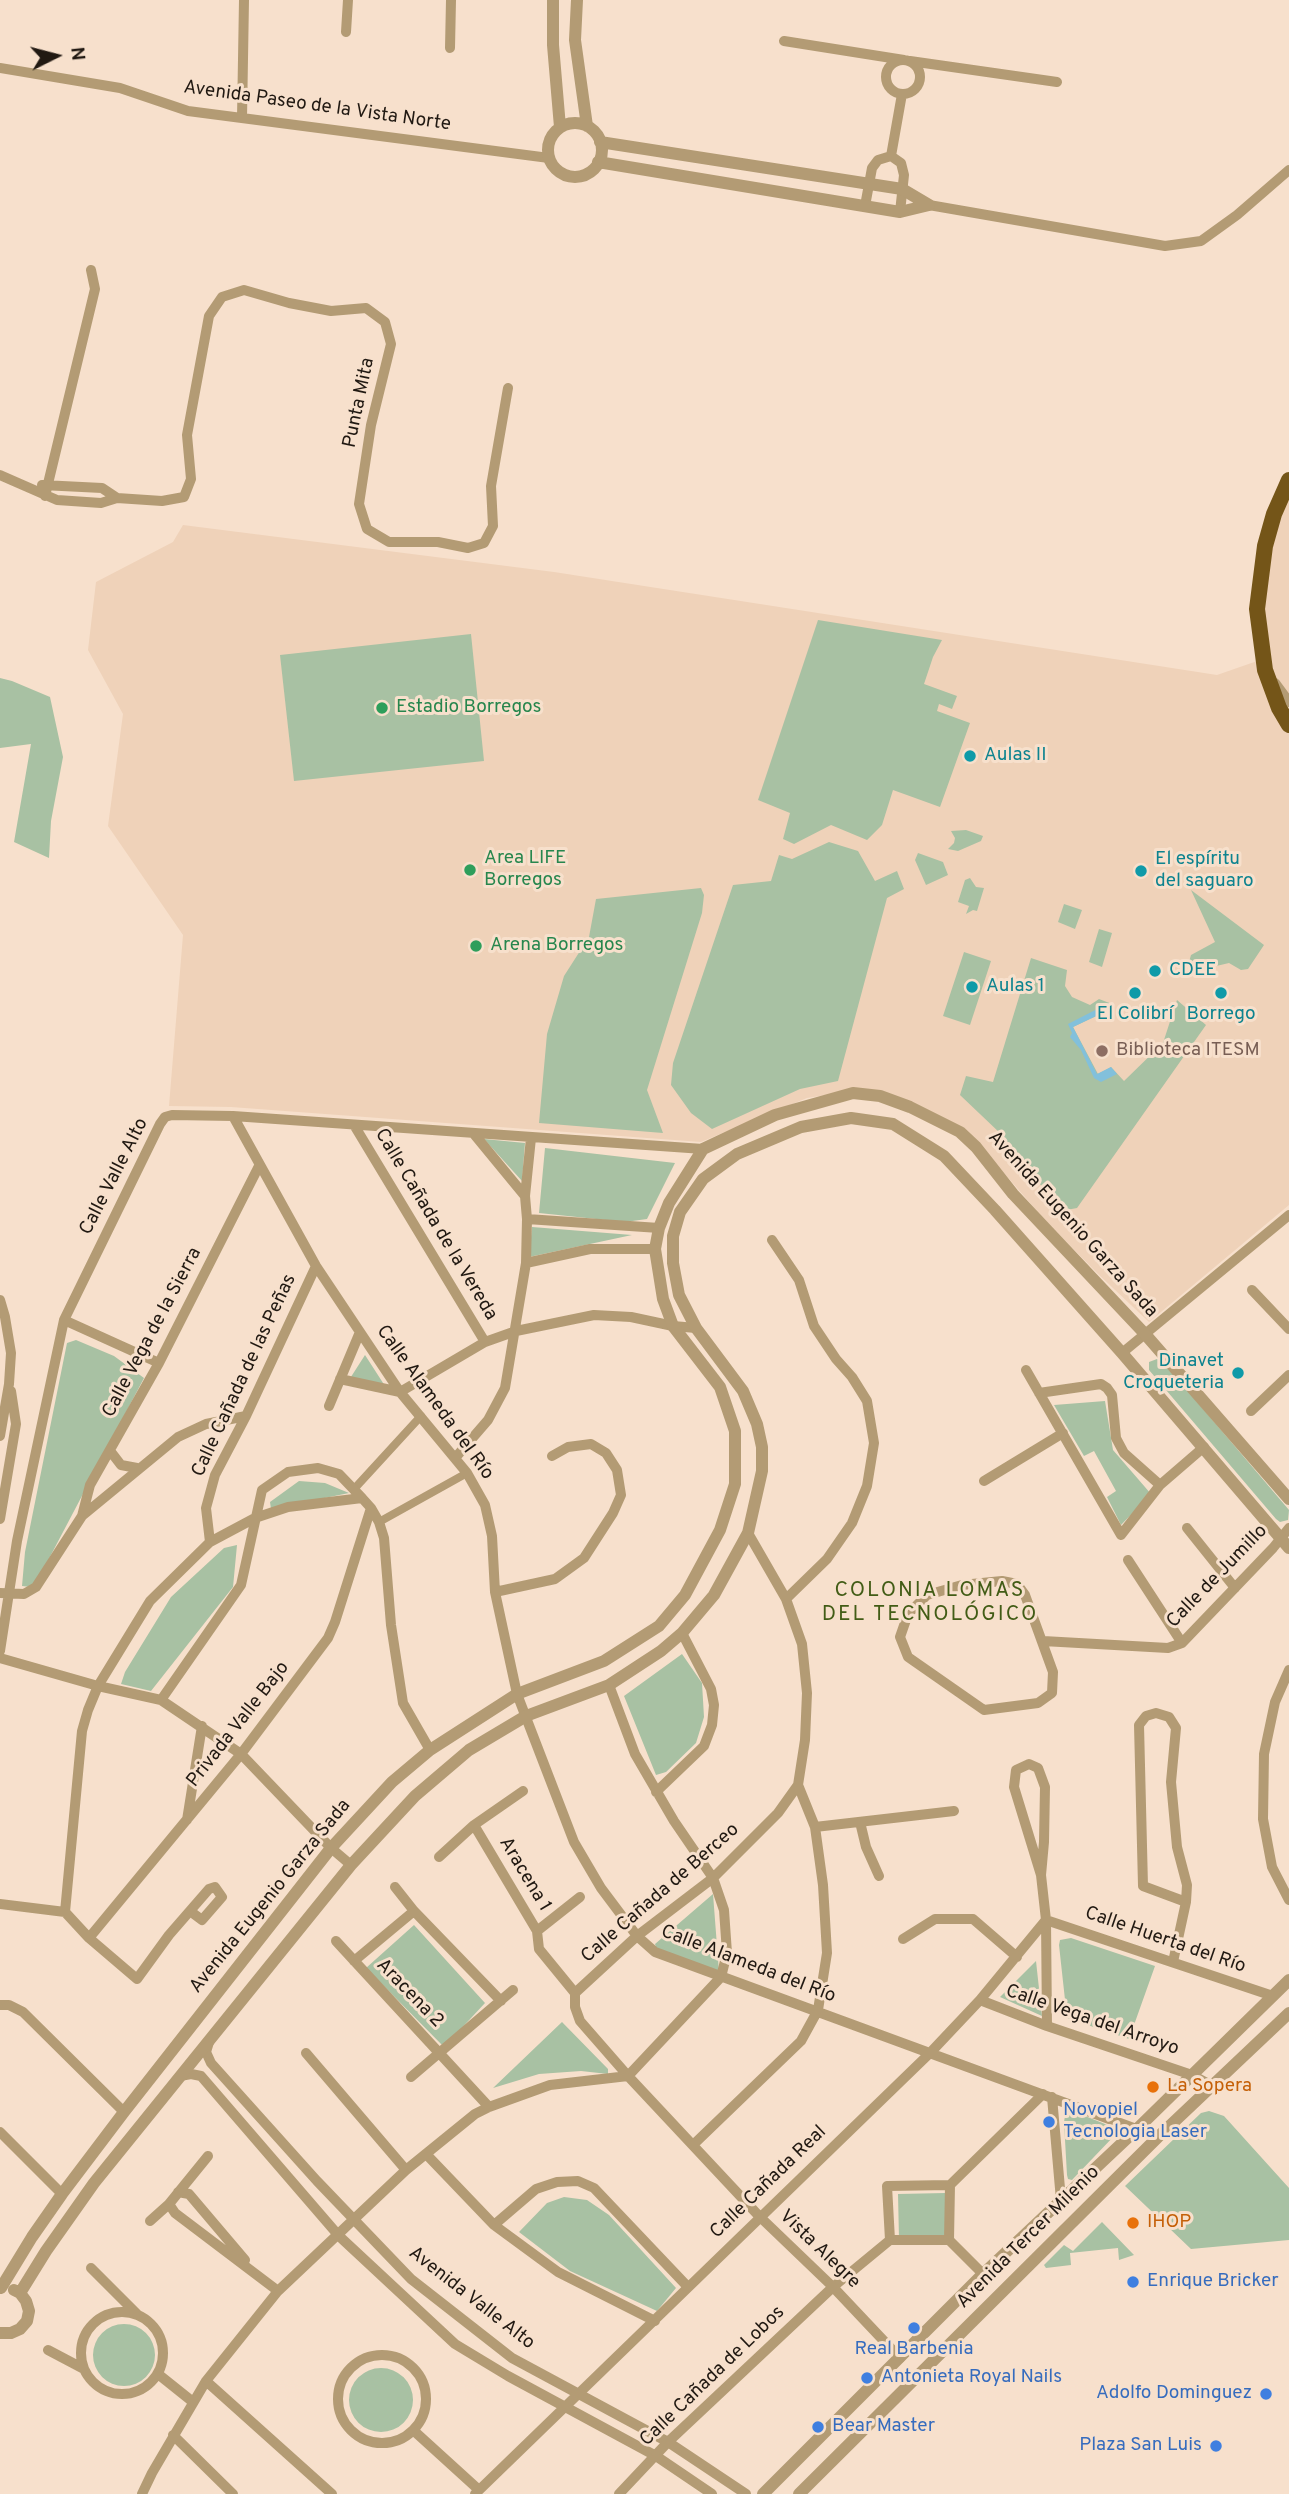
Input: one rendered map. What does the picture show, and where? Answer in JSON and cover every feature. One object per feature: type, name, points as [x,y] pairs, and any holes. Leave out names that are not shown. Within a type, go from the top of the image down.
[{"type":"highway","points":[[1289,480],[1274,514],[1265,546],[1258,609],[1265,670],[1279,708],[1289,725]]},
{"type":"street","points":[[242,118],[244,0]]},
{"type":"street","points":[[346,32],[348,0]]},
{"type":"street","points":[[450,48],[451,0]]},
{"type":"street","points":[[553,0],[553,45],[560,127]]},
{"type":"street","points":[[577,0],[575,40],[587,126]]},
{"type":"street","points":[[785,41],[1057,82]]},
{"type":"street","points":[[907,60],[918,68],[919,83],[912,91],[897,93],[889,86],[887,70],[894,62],[907,60]]},
{"type":"street","name":"Avenida Paseo de la Vista Norte","points":[[0,68],[120,88],[188,111],[549,158]]},
{"type":"street","points":[[891,156],[902,94]]},
{"type":"street","points":[[573,123],[587,126],[600,142],[601,155],[598,162],[589,173],[576,177],[562,174],[549,158],[551,138],[560,127],[573,123]]},
{"type":"street","points":[[600,142],[868,183],[902,190],[929,205],[1165,246],[1201,241],[1237,215],[1289,170]]},
{"type":"street","points":[[865,206],[872,169],[878,160],[891,156]]},
{"type":"street","points":[[891,156],[901,163],[904,175],[900,212]]},
{"type":"street","points":[[598,162],[900,212],[929,205]]},
{"type":"street","points":[[0,475],[32,487],[46,496],[95,289],[91,270]]},
{"type":"street","name":"Punta Mita","points":[[46,496],[57,500],[101,503],[117,498],[162,501],[184,497],[191,479],[187,435],[209,316],[222,297],[244,290],[331,311],[366,309],[385,322],[391,344],[371,425],[359,504],[367,529],[389,542],[438,542],[468,548],[484,542],[493,526],[491,486],[508,388]]},
{"type":"street","name":"Punta Mita","points":[[32,487],[48,484],[102,488],[117,498]]},
{"type":"street","points":[[1265,670],[1289,702]]},
{"type":"street","name":"Avenida Eugenio Garza Sada","points":[[2,2281],[62,2194],[124,2112],[331,1848],[392,1782],[430,1750],[517,1695],[604,1661],[659,1626],[685,1595],[720,1530],[735,1484],[735,1431],[720,1387],[673,1326],[658,1277],[656,1249],[659,1228],[669,1203],[703,1149],[763,1120],[809,1104],[853,1093],[880,1096],[910,1107],[960,1132],[976,1147],[1013,1194],[1145,1334],[1289,1499]]},
{"type":"street","name":"Calle Valle Alto","points":[[0,1651],[5,1594],[64,1320],[165,1117],[233,1116],[703,1149]]},
{"type":"street","name":"Calle Alameda del Río","points":[[233,1116],[316,1266],[400,1392],[467,1472],[485,1505],[492,1536],[495,1592],[517,1695],[574,1842],[601,1888],[637,1936],[655,1952],[1158,2137]]},
{"type":"street","points":[[20,2293],[94,2183],[351,1865],[415,1796],[469,1750],[526,1716],[609,1685],[661,1651],[682,1633],[714,1595],[748,1533],[762,1471],[762,1447],[757,1424],[743,1391],[696,1328],[679,1295],[673,1263],[673,1236],[680,1212],[703,1179],[737,1154],[801,1127],[851,1118],[893,1124],[944,1156],[1122,1353],[1285,1543]]},
{"type":"street","name":"Calle Cañada de la Vereda","points":[[354,1125],[485,1342]]},
{"type":"street","points":[[474,1134],[525,1196]]},
{"type":"street","points":[[456,1457],[488,1420],[505,1388],[526,1263],[525,1196],[531,1138]]},
{"type":"street","name":"Calle Vega de la Sierra","points":[[82,1516],[90,1485],[159,1363],[259,1166]]},
{"type":"street","points":[[995,1210],[1013,1194]]},
{"type":"street","points":[[1122,1353],[1289,1214]]},
{"type":"street","points":[[527,1219],[659,1228]]},
{"type":"street","points":[[772,1240],[799,1280],[814,1326],[867,1401],[874,1443],[867,1486],[852,1523],[827,1559],[786,1599]]},
{"type":"street","points":[[526,1263],[590,1249],[656,1249]]},
{"type":"street","name":"Calle Cañada de las Peñas","points":[[210,1542],[206,1508],[215,1475],[246,1416],[316,1266]]},
{"type":"street","points":[[1252,1290],[1287,1322]]},
{"type":"street","points":[[0,1300],[11,1353],[0,1436]]},
{"type":"street","points":[[340,1379],[400,1392],[485,1342],[516,1331],[594,1315],[631,1317],[696,1328]]},
{"type":"street","points":[[64,1320],[159,1363]]},
{"type":"street","points":[[329,1406],[360,1332]]},
{"type":"street","points":[[1026,1370],[1121,1535],[1160,1485],[1204,1447]]},
{"type":"street","points":[[1251,1411],[1289,1375]]},
{"type":"street","points":[[0,1394],[9,1384]]},
{"type":"street","points":[[0,1519],[16,1424],[9,1384]]},
{"type":"street","points":[[1038,1393],[1101,1384],[1107,1388],[1112,1395],[1116,1438],[1124,1453],[1160,1485]]},
{"type":"street","points":[[5,1594],[24,1594],[36,1587],[82,1516],[137,1468],[178,1437],[206,1424],[246,1416]]},
{"type":"street","points":[[355,1488],[421,1416]]},
{"type":"street","points":[[984,1481],[1063,1433]]},
{"type":"street","points":[[495,1592],[555,1579],[584,1558],[613,1513],[621,1495],[617,1470],[606,1453],[591,1444],[568,1447],[552,1456]]},
{"type":"street","points":[[111,1452],[121,1465],[137,1468]]},
{"type":"street","points":[[161,1700],[241,1585],[262,1490],[288,1472],[318,1468],[339,1474],[355,1488],[379,1522],[384,1538],[391,1625],[403,1703],[430,1750]]},
{"type":"street","points":[[379,1522],[467,1472]]},
{"type":"street","points":[[65,1912],[82,1731],[98,1686],[150,1601],[210,1542],[255,1518],[288,1507],[362,1497]]},
{"type":"street","name":"Privada Valle Bajo","points":[[89,1938],[241,1754],[328,1638],[371,1508]]},
{"type":"street","points":[[1186,1528],[1235,1588]]},
{"type":"street","name":"Calle de Jumillo","points":[[1043,1641],[1168,1648],[1182,1643],[1235,1588],[1285,1543],[1289,1528]]},
{"type":"street","name":"Calle Cañada de Berceo","points":[[575,1993],[637,1936],[713,1878],[778,1813],[798,1785],[805,1740],[807,1693],[802,1644],[786,1599],[748,1533]]},
{"type":"street","points":[[1128,1560],[1182,1643]]},
{"type":"street","points":[[1002,1581],[1017,1584],[1025,1595],[1043,1641],[1053,1672],[1052,1693],[1038,1703],[984,1710],[908,1657],[900,1637],[908,1614],[927,1595],[962,1585],[1002,1581]]},
{"type":"street","points":[[656,1792],[704,1746],[712,1725],[714,1705],[711,1689],[682,1633]]},
{"type":"street","points":[[0,1658],[98,1686],[161,1700],[241,1754],[331,1848],[351,1865]]},
{"type":"street","points":[[1289,1670],[1275,1702],[1264,1754],[1263,1819],[1272,1867],[1289,1900]]},
{"type":"street","points":[[142,2494],[173,2435],[206,2381],[278,2291],[406,2170],[475,2114],[489,2107],[550,2085],[628,2076],[721,1977],[727,1953],[724,1910],[713,1878],[656,1792],[635,1754],[609,1685]]},
{"type":"street","points":[[1174,1962],[1186,1902],[1187,1885],[1177,1847],[1171,1782],[1176,1728],[1169,1717],[1156,1713],[1146,1716],[1139,1725],[1143,1885],[1186,1902]]},
{"type":"street","points":[[187,1821],[202,1726]]},
{"type":"street","points":[[1041,1875],[1045,1787],[1038,1768],[1029,1764],[1016,1770],[1014,1787],[1041,1875],[1046,1920],[1047,2026]]},
{"type":"street","points":[[694,2144],[801,2041],[818,2010],[827,1953],[823,1885],[815,1827],[798,1785]]},
{"type":"street","name":"Aracena 1","points":[[439,1857],[474,1825],[523,1791]]},
{"type":"street","points":[[815,1827],[954,1811]]},
{"type":"street","points":[[860,1822],[866,1847],[878,1876]]},
{"type":"street","name":"Aracena 1","points":[[474,1825],[537,1931],[580,1897]]},
{"type":"street","points":[[394,1887],[501,2001]]},
{"type":"street","points":[[0,1904],[65,1912],[89,1938],[137,1979],[190,1911]]},
{"type":"street","name":"Aracena 2","points":[[354,1961],[414,1911]]},
{"type":"street","points":[[903,1939],[934,1919],[973,1919],[1017,1957]]},
{"type":"street","name":"Calle Cañada Real","points":[[477,2492],[930,2053],[980,2000],[1046,1920]]},
{"type":"street","name":"Calle Huerta del Río","points":[[1046,1920],[1273,1996]]},
{"type":"street","points":[[537,1931],[539,1949],[575,1993],[575,2007],[580,2021],[628,2076]]},
{"type":"street","name":"Aracena 2","points":[[336,1941],[489,2107]]},
{"type":"street","name":"Avenida Tercer Milenio","points":[[763,2494],[983,2274],[1137,2129],[1289,1980]]},
{"type":"street","name":"Aracena 2","points":[[411,2077],[513,1990]]},
{"type":"street","name":"Calle Vega del Arroyo","points":[[980,2000],[1047,2026],[1192,2075],[1212,2085]]},
{"type":"street","points":[[0,2005],[9,2005],[23,2012],[124,2112]]},
{"type":"street","name":"Avenida Tercer Milenio","points":[[799,2494],[1158,2137],[1289,2013]]},
{"type":"street","name":"Avenida Valle Alto","points":[[210,2038],[206,2052],[211,2063],[411,2279],[512,2358],[668,2442],[747,2494]]},
{"type":"street","points":[[306,2053],[406,2170]]},
{"type":"street","name":"Avenida Valle Alto","points":[[180,2076],[201,2076],[338,2236],[455,2344],[656,2456],[712,2494]]},
{"type":"street","name":"Vista Alegre","points":[[628,2076],[759,2216],[833,2287],[900,2358]]},
{"type":"street","points":[[950,2185],[949,2240],[890,2240],[887,2186],[950,2185],[1047,2096]]},
{"type":"street","points":[[1047,2096],[1061,2200]]},
{"type":"street","points":[[0,2132],[62,2194]]},
{"type":"street","points":[[426,2154],[494,2225],[558,2272],[655,2320]]},
{"type":"street","points":[[150,2221],[169,2204],[208,2156]]},
{"type":"street","points":[[79,2172],[94,2183]]},
{"type":"street","points":[[494,2225],[536,2189],[557,2182],[578,2181],[594,2188],[687,2286]]},
{"type":"street","points":[[178,2192],[189,2194],[257,2274]]},
{"type":"street","points":[[169,2204],[175,2213],[278,2291]]},
{"type":"street","name":"Calle Cañada de Lobos","points":[[619,2494],[668,2442],[833,2287],[890,2240]]},
{"type":"street","name":"Avenida Tercer Milenio","points":[[949,2240],[983,2274]]},
{"type":"street","points":[[92,2268],[137,2314],[149,2322],[158,2333],[163,2346],[163,2360],[158,2374],[150,2384],[139,2392],[113,2394],[90,2380],[81,2356],[82,2342],[97,2320],[109,2314],[137,2314]]},
{"type":"street","points":[[0,2333],[11,2333],[20,2329],[27,2321],[29,2311],[20,2293],[2,2281]]},
{"type":"street","points":[[48,2350],[84,2369]]},
{"type":"street","points":[[386,2355],[396,2357],[412,2367],[424,2385],[426,2396],[421,2420],[413,2430],[401,2439],[378,2443],[356,2435],[347,2426],[339,2410],[338,2400],[344,2378],[351,2368],[362,2360],[386,2355]]},
{"type":"street","points":[[158,2374],[193,2402]]},
{"type":"street","points":[[206,2381],[332,2494]]},
{"type":"street","points":[[413,2430],[477,2492]]},
{"type":"street","points":[[173,2435],[233,2494]]},
{"type":"shaded area","points":[[1289,480],[1289,1205],[1149,1322],[1043,1218],[972,1136],[852,1091],[807,1098],[701,1142],[231,1107],[169,1106],[183,935],[108,826],[123,714],[88,650],[96,582],[173,542],[183,525],[554,572],[1217,675],[1263,659],[1257,609]]},
{"type":"green space","points":[[818,620],[942,640],[924,684],[957,696],[952,709],[939,704],[937,711],[970,723],[940,807],[893,790],[882,825],[867,840],[831,825],[794,844],[783,839],[790,813],[758,800]]},
{"type":"green space","name":"Estadio Borregos","points":[[471,634],[484,761],[294,781],[280,655]]},
{"type":"green space","points":[[0,678],[50,697],[63,757],[51,821],[49,858],[14,842],[31,744],[0,748]]},
{"type":"green space","points":[[966,830],[983,836],[981,841],[958,851],[948,849],[955,838],[951,831]]},
{"type":"green space","points":[[829,842],[858,851],[875,881],[897,871],[904,889],[887,898],[838,1081],[800,1089],[712,1129],[691,1113],[671,1085],[673,1063],[733,885],[771,881],[779,855],[792,859]]},
{"type":"green space","points":[[918,853],[943,862],[948,875],[926,885],[915,860]]},
{"type":"green space","points":[[970,878],[976,887],[984,888],[977,911],[966,914],[969,906],[958,902],[965,880]]},
{"type":"green space","points":[[701,888],[704,895],[702,913],[647,1090],[663,1133],[539,1123],[547,1034],[564,976],[589,937],[596,899]]},
{"type":"green space","points":[[1191,890],[1264,945],[1248,969],[1241,970],[1229,963],[1212,967],[1189,962],[1191,955],[1215,942]]},
{"type":"green space","points":[[1064,904],[1082,910],[1075,929],[1058,922]]},
{"type":"green space","points":[[1099,929],[1112,933],[1102,967],[1089,962]]},
{"type":"green space","points":[[964,952],[991,961],[970,1025],[943,1016]]},
{"type":"green space","points":[[1031,958],[1067,970],[1065,986],[1072,997],[1090,1005],[1099,999],[1112,1004],[1111,1009],[1073,1027],[1098,1074],[1111,1067],[1124,1081],[1163,1043],[1177,1000],[1206,1025],[1077,1208],[1061,1211],[1001,1134],[960,1095],[966,1076],[993,1082]]},
{"type":"green space","points":[[484,1139],[525,1143],[522,1181]]},
{"type":"green space","points":[[545,1148],[675,1163],[647,1219],[625,1222],[539,1213]]},
{"type":"green space","points":[[532,1227],[632,1235],[529,1257]]},
{"type":"green space","points":[[76,1340],[114,1356],[144,1378],[43,1570],[31,1587],[22,1586],[25,1552],[67,1343]]},
{"type":"green space","points":[[365,1355],[385,1386],[349,1380]]},
{"type":"green space","points":[[1157,1359],[1164,1363],[1289,1510],[1288,1520],[1280,1522],[1276,1519],[1149,1370],[1149,1362]]},
{"type":"green space","points":[[1105,1401],[1113,1450],[1151,1494],[1121,1525],[1107,1497],[1116,1491],[1094,1451],[1084,1456],[1054,1405]]},
{"type":"green space","points":[[299,1481],[325,1483],[349,1493],[271,1509],[270,1502]]},
{"type":"green space","points":[[237,1545],[233,1587],[151,1691],[121,1684],[125,1672],[171,1597],[224,1548]]},
{"type":"green space","points":[[682,1654],[702,1683],[704,1717],[696,1743],[666,1772],[656,1775],[624,1696]]},
{"type":"green space","points":[[713,1894],[719,1972],[657,1950],[655,1944]]},
{"type":"green space","points":[[414,1925],[485,2003],[444,2047],[366,1968]]},
{"type":"green space","points":[[1071,1938],[1155,1966],[1129,2039],[1067,2018],[1059,1945],[1060,1940]]},
{"type":"green space","points":[[1036,1961],[1042,2016],[1000,1997]]},
{"type":"green space","points":[[562,2022],[608,2069],[608,2074],[581,2071],[539,2074],[493,2088]]},
{"type":"green space","points":[[1209,2111],[1224,2116],[1289,2188],[1289,2240],[1191,2249],[1125,2186],[1201,2113]]},
{"type":"green space","points":[[1075,2112],[1110,2126],[1115,2135],[1072,2180],[1068,2179],[1067,2175],[1064,2122],[1065,2116]]},
{"type":"green space","points":[[945,2193],[946,2238],[899,2239],[898,2194]]},
{"type":"green space","points":[[564,2197],[587,2200],[609,2215],[676,2288],[657,2311],[570,2271],[519,2232],[547,2203]]},
{"type":"green space","points":[[1102,2222],[1134,2255],[1119,2260],[1118,2248],[1070,2253],[1071,2265],[1046,2268],[1044,2265],[1064,2245],[1073,2251]]},
{"type":"green space","points":[[124,2324],[146,2333],[155,2355],[146,2377],[124,2386],[102,2377],[93,2355],[102,2333]]},
{"type":"green space","points":[[381,2368],[399,2374],[407,2382],[413,2400],[407,2418],[399,2426],[381,2432],[363,2426],[355,2418],[349,2400],[355,2382],[363,2374]]},
{"type":"water","points":[[1109,1003],[1112,1004],[1111,1009],[1073,1027],[1097,1074],[1111,1067],[1117,1074],[1101,1082],[1094,1078],[1081,1050],[1070,1037],[1072,1033],[1068,1024]]},
{"type":"place","name":"Estadio Borregos","points":[[382,708]]},
{"type":"place","name":"Aulas II","points":[[970,756]]},
{"type":"place","name":"Area LIFE Borregos","points":[[470,870]]},
{"type":"place","name":"El espíritu del saguaro","points":[[1141,871]]},
{"type":"place","name":"Arena Borregos","points":[[476,946]]},
{"type":"place","name":"CDEE","points":[[1155,971]]},
{"type":"place","name":"Aulas 1","points":[[972,987]]},
{"type":"place","name":"El Colibrí","points":[[1135,993]]},
{"type":"place","name":"Borrego","points":[[1221,993]]},
{"type":"place","name":"Biblioteca ITESM","points":[[1102,1051]]},
{"type":"place","name":"Dinavet Croqueteria","points":[[1238,1373]]},
{"type":"place","name":"La Sopera","points":[[1153,2087]]},
{"type":"place","name":"Novopiel Tecnologia Laser","points":[[1049,2122]]},
{"type":"place","name":"IHOP","points":[[1133,2223]]},
{"type":"place","name":"Enrique Bricker","points":[[1133,2282]]},
{"type":"place","name":"Real Barbenia","points":[[914,2328]]},
{"type":"place","name":"Antonieta Royal Nails","points":[[867,2378]]},
{"type":"place","name":"Adolfo Dominguez","points":[[1266,2394]]},
{"type":"place","name":"Bear Master","points":[[818,2427]]},
{"type":"place","name":"Plaza San Luis","points":[[1216,2446]]},
{"type":"district","name":"COLONIA LOMAS DEL TECNOLÓGICO","points":[[930,1604]]}]
